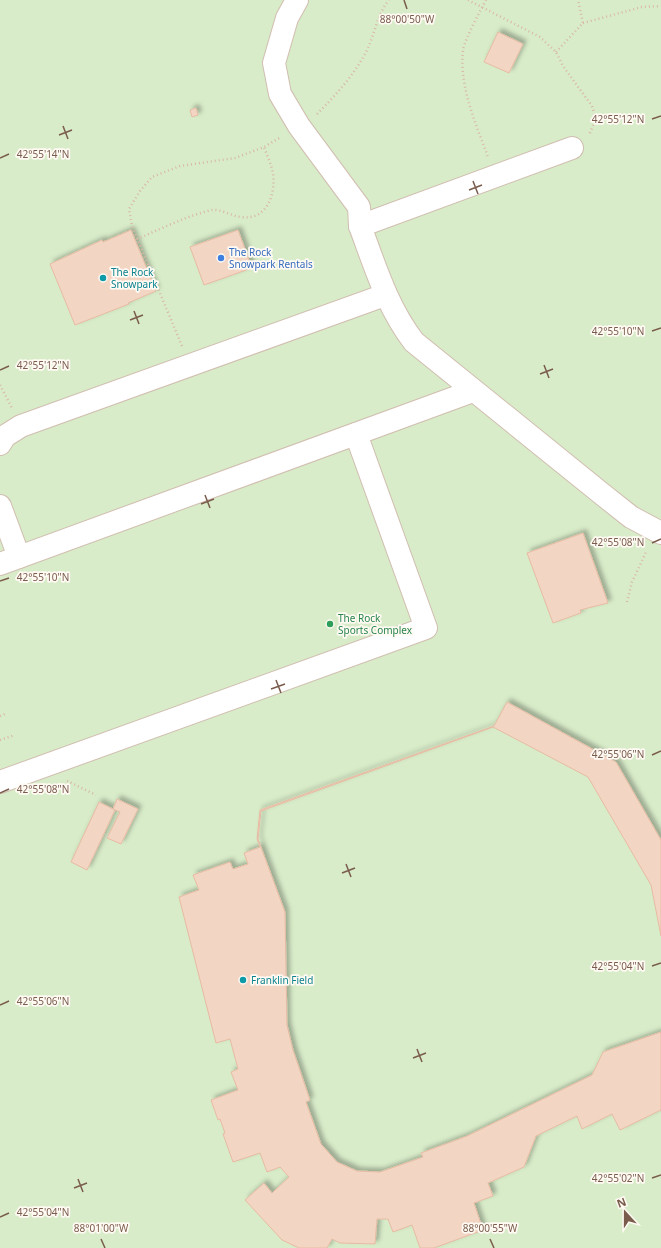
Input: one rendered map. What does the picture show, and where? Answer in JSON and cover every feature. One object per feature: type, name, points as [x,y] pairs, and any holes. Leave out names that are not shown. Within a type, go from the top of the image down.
[{"type":"lane","points":[[297,0],[288,18],[274,63],[280,94],[299,126],[359,207],[360,226],[385,295],[400,324],[414,342],[625,512],[655,539]]},
{"type":"lane","points":[[360,226],[572,148]]},
{"type":"lane","points":[[0,444],[5,436],[21,426],[385,295]]},
{"type":"lane","points":[[0,506],[10,561],[473,391]]},
{"type":"lane","points":[[0,782],[426,628],[356,434]]},
{"type":"path","points":[[190,365],[137,239],[132,226],[129,210],[140,191],[152,177],[180,166],[235,158],[264,147],[317,115],[340,90],[355,70],[368,48],[384,6],[389,0]]},
{"type":"path","points":[[468,0],[540,37],[556,52],[563,66],[592,106],[596,119],[591,133],[583,143],[572,148]]},
{"type":"path","points":[[483,141],[470,106],[464,74],[464,50],[482,6],[486,0]]},
{"type":"path","points":[[578,0],[583,23]]},
{"type":"path","points":[[556,52],[583,23],[642,7],[661,6]]},
{"type":"path","points":[[137,239],[213,210],[242,217],[253,217],[264,211],[272,198],[274,184],[273,172],[264,147]]},
{"type":"path","points":[[627,602],[632,582],[655,539]]},
{"type":"path","points":[[0,716],[7,713]]},
{"type":"path","points":[[0,740],[15,735]]},
{"type":"green space","name":"The Rock Sports Complex","points":[[0,0],[661,0],[661,1248],[0,1248]]},
{"type":"building","points":[[498,32],[523,44],[509,73],[484,62]]},
{"type":"building","points":[[196,108],[198,115],[192,117],[190,110]]},
{"type":"building","name":"The Rock Snowpark","points":[[131,230],[156,291],[128,303],[129,304],[75,325],[50,264],[102,240],[103,242]]},
{"type":"building","name":"The Rock Snowpark Rentals","points":[[238,230],[252,268],[204,285],[190,247]]},
{"type":"building","points":[[583,533],[608,603],[580,610],[581,613],[553,623],[527,553]]},
{"type":"building","name":"Franklin Field","points":[[507,702],[616,762],[661,840],[661,936],[651,885],[588,777],[493,727],[261,811],[258,839],[285,912],[287,1025],[293,1050],[310,1100],[306,1102],[321,1144],[337,1162],[357,1171],[380,1172],[423,1157],[421,1153],[467,1136],[592,1075],[603,1052],[661,1032],[661,1110],[620,1130],[612,1114],[582,1129],[577,1116],[536,1136],[524,1167],[488,1183],[493,1196],[474,1203],[483,1230],[434,1248],[420,1248],[412,1225],[393,1232],[388,1219],[377,1219],[375,1244],[340,1243],[332,1239],[327,1248],[299,1248],[282,1240],[245,1200],[264,1183],[272,1193],[289,1177],[280,1167],[267,1172],[260,1153],[233,1162],[223,1134],[225,1133],[220,1119],[218,1120],[211,1100],[238,1090],[231,1072],[238,1069],[230,1039],[216,1043],[179,897],[199,890],[193,875],[230,862],[233,869],[248,864],[244,853],[260,847],[257,839],[260,810],[494,726]]},
{"type":"building","points":[[117,799],[138,809],[121,844],[107,838],[120,812],[113,809]]},
{"type":"building","points":[[99,802],[115,810],[87,870],[71,862]]},
{"type":"place","name":"The Rock Snowpark Rentals","points":[[221,258]]},
{"type":"place","name":"The Rock Snowpark","points":[[103,278]]},
{"type":"place","name":"The Rock Sports Complex","points":[[330,624]]},
{"type":"place","name":"Franklin Field","points":[[243,980]]}]
